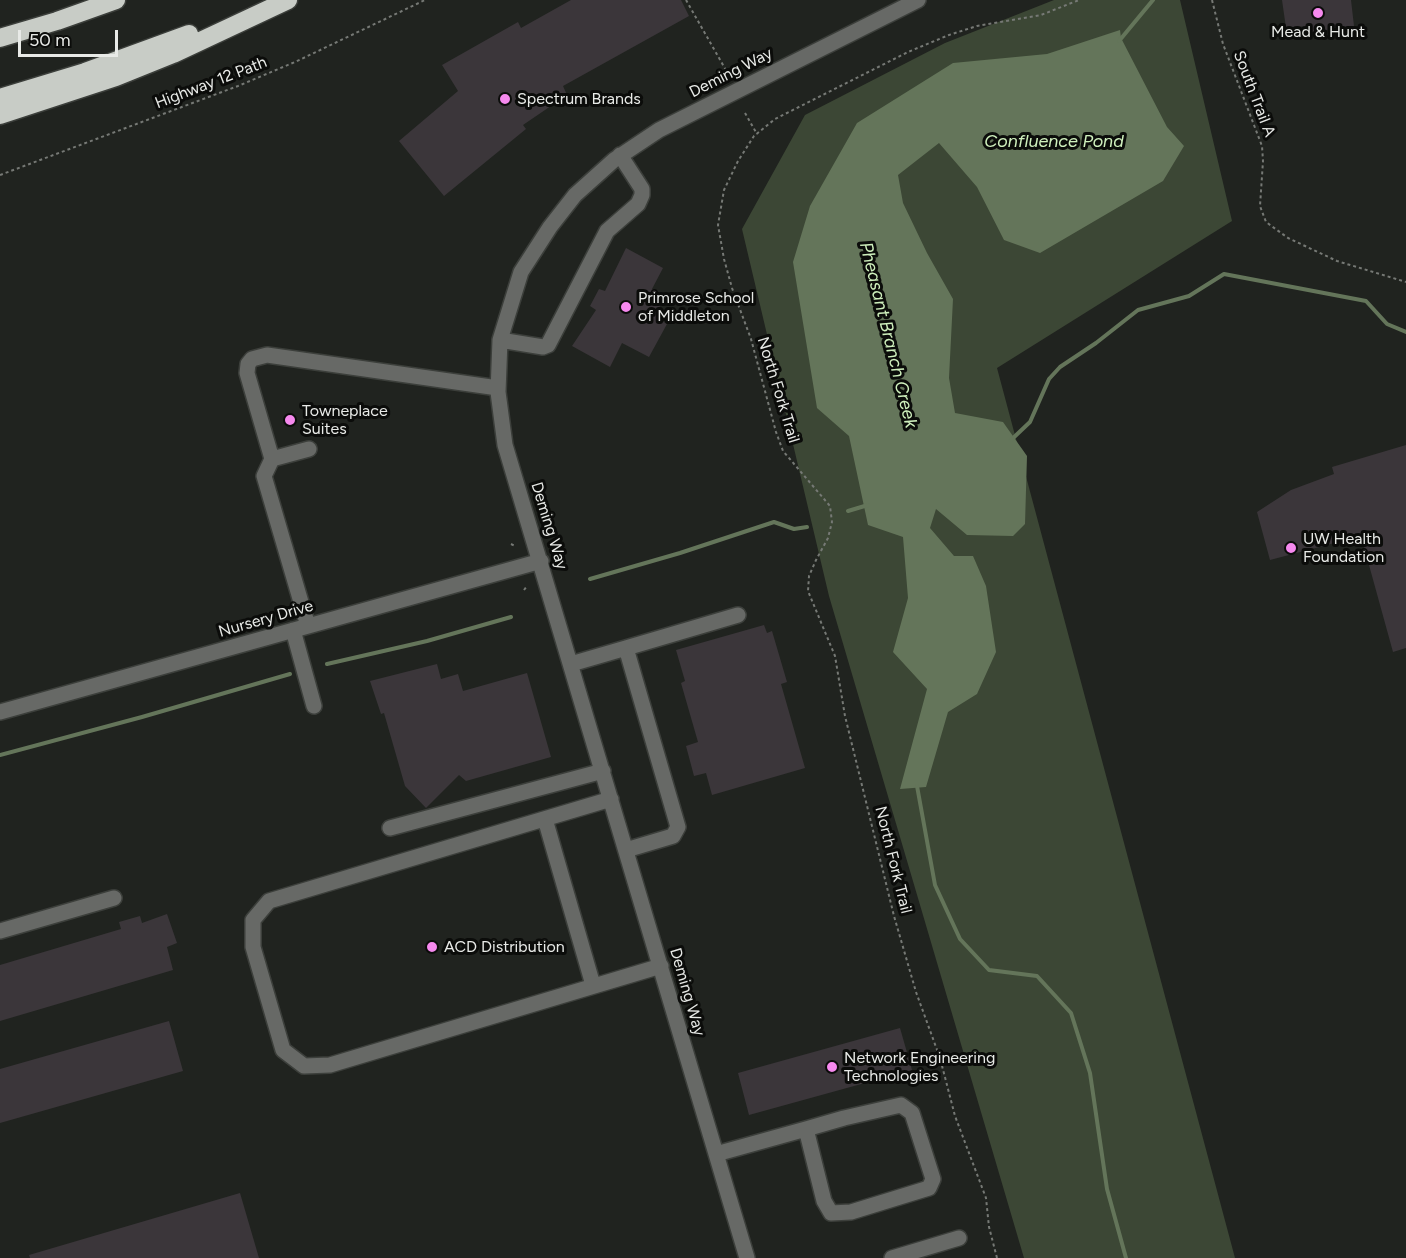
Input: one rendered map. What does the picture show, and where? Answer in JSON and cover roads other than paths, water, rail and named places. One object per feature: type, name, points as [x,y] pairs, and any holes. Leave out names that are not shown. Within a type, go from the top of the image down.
[{"type":"highway","points":[[0,38],[116,0]]},
{"type":"highway","points":[[0,98],[130,57],[279,0]]},
{"type":"highway","points":[[0,115],[116,77],[183,49],[288,0]]},
{"type":"highway","points":[[0,32],[57,21]]},
{"type":"street","name":"Deming Way","points":[[747,1258],[505,445],[498,388],[500,340],[521,272],[550,227],[576,195],[620,155],[658,130],[918,0]]},
{"type":"street","points":[[500,340],[543,347],[548,345],[607,231],[638,204],[642,195],[642,189],[620,155]]},
{"type":"street","points":[[308,626],[264,476],[272,459],[247,373],[248,364],[252,358],[267,355],[498,388]]},
{"type":"street","points":[[272,459],[309,449]]},
{"type":"street","name":"Nursery Drive","points":[[0,712],[541,561]]},
{"type":"street","points":[[571,664],[738,615]]},
{"type":"street","points":[[292,630],[314,706]]},
{"type":"street","points":[[626,648],[678,826],[673,836],[626,850]]},
{"type":"street","points":[[390,828],[603,771]]},
{"type":"street","points":[[612,799],[269,901],[253,920],[253,947],[283,1050],[304,1066],[330,1065],[661,966]]},
{"type":"street","points":[[545,819],[593,985]]},
{"type":"street","points":[[0,931],[114,898]]},
{"type":"street","points":[[716,1154],[806,1129],[901,1105],[912,1113],[933,1179],[929,1188],[851,1212],[831,1213],[824,1201],[806,1129]]},
{"type":"street","points":[[892,1258],[959,1238]]},
{"type":"water","name":"Confluence Pond","points":[[1120,30],[1121,38],[1167,127],[1184,146],[1163,181],[1040,253],[1004,240],[977,187],[939,143],[898,175],[903,203],[927,253],[953,299],[949,378],[955,413],[1003,422],[1027,456],[1025,524],[1013,536],[967,535],[936,509],[930,528],[954,556],[973,556],[986,586],[996,652],[977,694],[948,712],[926,787],[900,789],[927,689],[893,652],[908,598],[903,537],[868,525],[849,436],[817,408],[793,262],[810,206],[857,123],[953,63],[1047,54]]},
{"type":"waterway","name":"Pheasant Branch Creek","points":[[1119,41],[1153,0]]},
{"type":"waterway","points":[[1011,440],[1030,422],[1049,379],[1060,367],[1096,343],[1138,310],[1189,296],[1224,274],[1366,301],[1387,324],[1406,332]]},
{"type":"waterway","points":[[848,511],[868,505]]},
{"type":"waterway","points":[[590,579],[774,522],[794,529],[807,527]]},
{"type":"waterway","points":[[327,664],[427,641],[511,617]]},
{"type":"waterway","points":[[0,755],[290,674]]},
{"type":"waterway","points":[[917,786],[935,885],[960,939],[989,970],[1037,976],[1071,1013],[1090,1073],[1107,1189],[1126,1258]]},
{"type":"place","name":"Mead & Hunt","points":[[1318,13]]},
{"type":"place","name":"Spectrum Brands","points":[[505,99]]},
{"type":"place","name":"Primrose School of Middleton","points":[[626,307]]},
{"type":"place","name":"Towneplace Suites","points":[[290,420]]},
{"type":"place","name":"UW Health Foundation","points":[[1291,548]]},
{"type":"place","name":"ACD Distribution","points":[[432,947]]},
{"type":"place","name":"Network Engineering Technologies","points":[[832,1067]]}]
